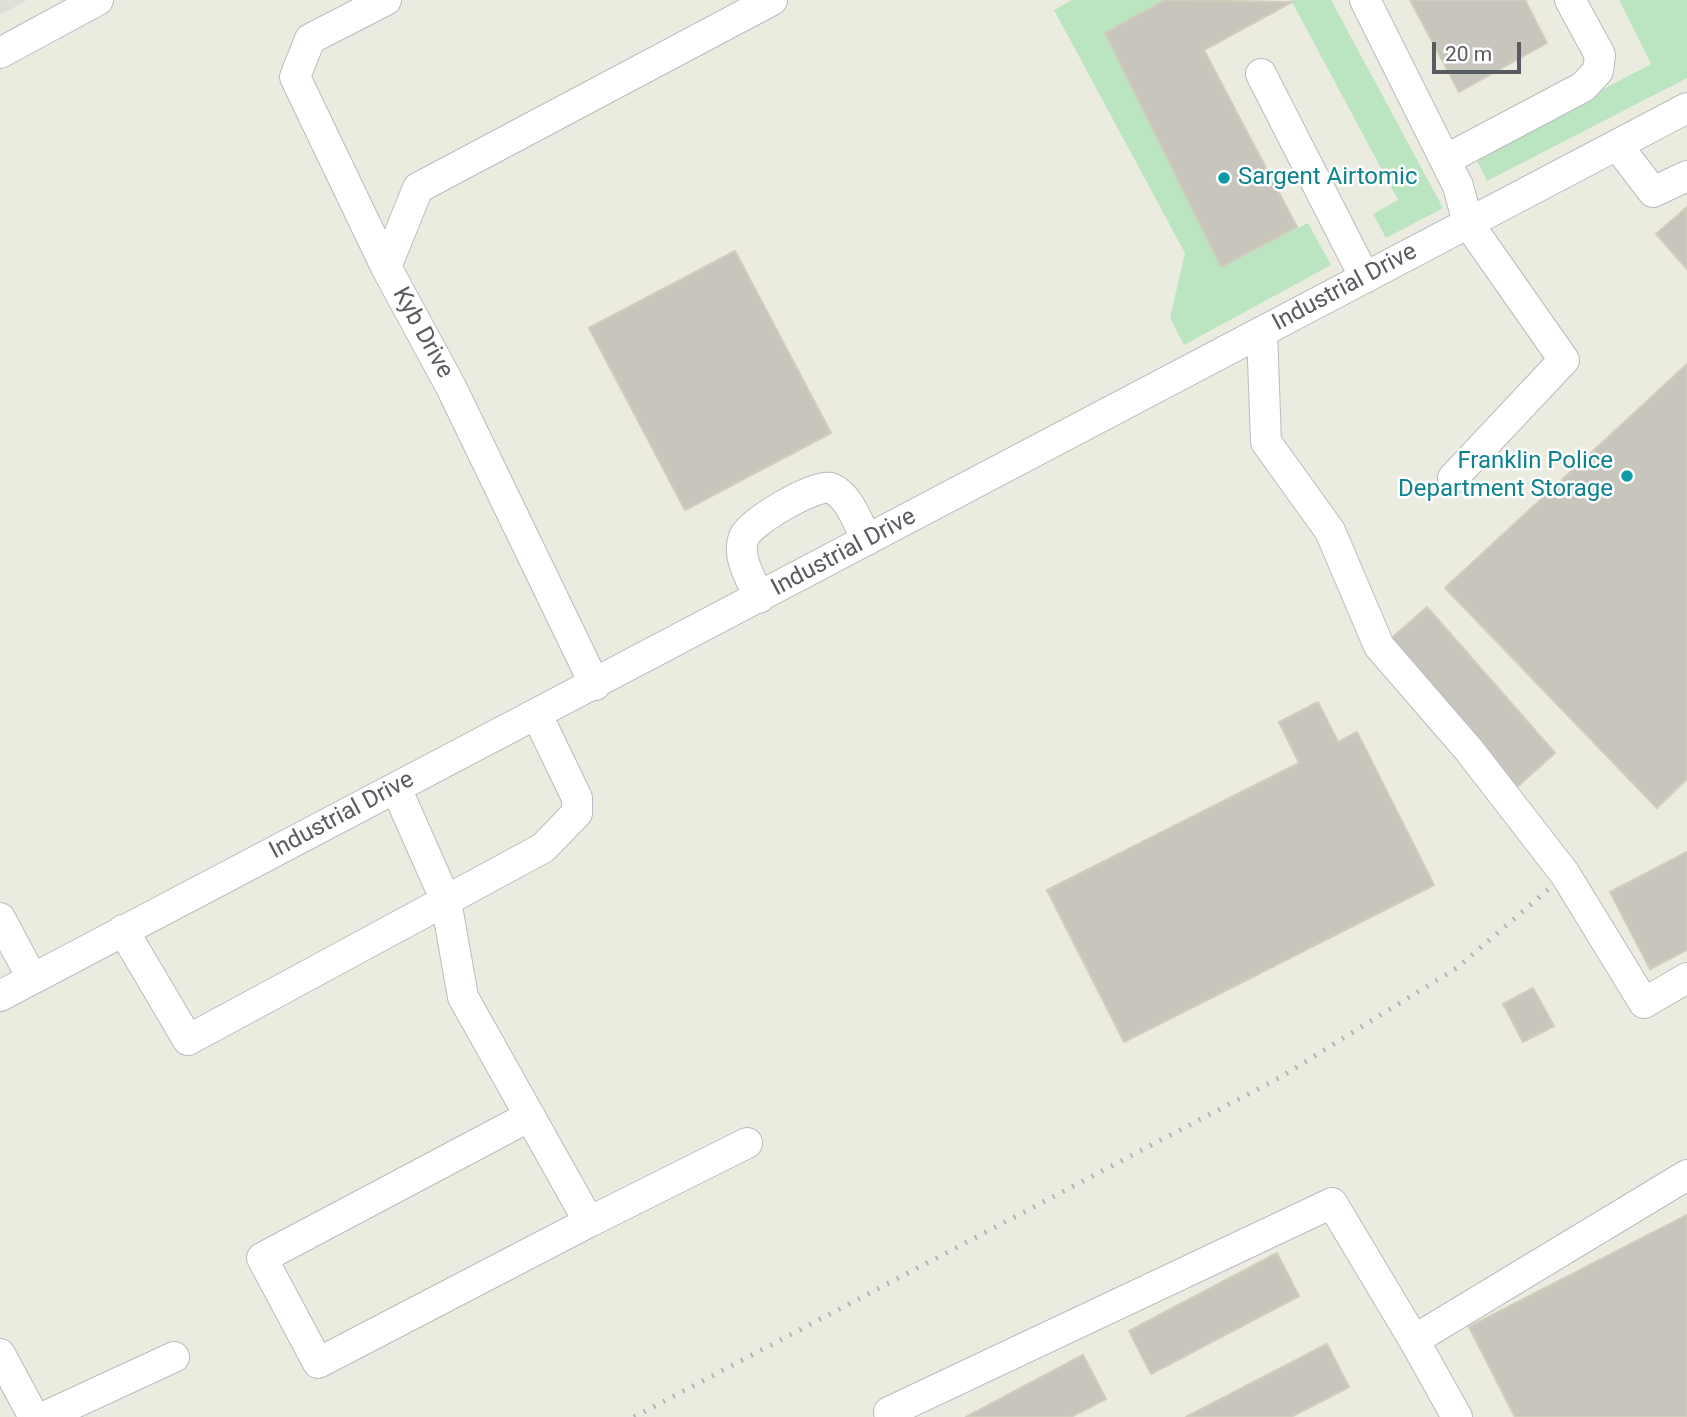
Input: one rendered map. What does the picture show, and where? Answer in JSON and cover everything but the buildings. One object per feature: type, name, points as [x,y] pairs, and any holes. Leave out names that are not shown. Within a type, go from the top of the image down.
[{"type":"street","points":[[0,53],[98,0]]},
{"type":"street","points":[[386,0],[310,39],[295,77],[386,267]]},
{"type":"street","name":"Kyb Drive","points":[[595,685],[451,387],[386,267],[418,188],[720,12],[772,0]]},
{"type":"street","points":[[1365,0],[1458,186],[1468,223],[1564,360],[1453,478]]},
{"type":"street","points":[[1445,160],[1583,87],[1598,71],[1600,55],[1570,0]]},
{"type":"street","points":[[1261,74],[1365,278]]},
{"type":"street","name":"Industrial Drive","points":[[0,996],[1687,108]]},
{"type":"street","points":[[1617,145],[1653,192],[1687,176]]},
{"type":"street","points":[[1262,332],[1266,442],[1330,531],[1379,646],[1469,750],[1565,874],[1644,1003],[1687,978]]},
{"type":"street","points":[[759,598],[741,554],[744,536],[755,522],[816,489],[828,487],[843,496],[867,540]]},
{"type":"street","points":[[124,930],[188,1040],[543,848],[577,813],[577,798],[537,715]]},
{"type":"street","points":[[396,788],[446,901],[463,997],[589,1222]]},
{"type":"street","points":[[0,918],[32,978]]},
{"type":"street","points":[[530,1116],[262,1258],[318,1363],[747,1143]]},
{"type":"street","points":[[1414,1340],[1687,1175]]},
{"type":"street","points":[[892,1417],[889,1412],[1332,1203],[1457,1417]]},
{"type":"street","points":[[0,1354],[34,1417]]},
{"type":"street","points":[[44,1417],[174,1357]]},
{"type":"shaded area","points":[[0,0],[27,0],[0,15]]},
{"type":"green space","points":[[1072,0],[1165,0],[1106,33],[1221,266],[1308,223],[1331,265],[1184,345],[1170,318],[1185,253],[1054,10]]},
{"type":"green space","points":[[1291,0],[1331,0],[1443,208],[1386,238],[1373,214],[1398,200]]},
{"type":"green space","points":[[1619,0],[1687,0],[1687,78],[1487,181],[1475,157],[1651,64]]},
{"type":"railway","points":[[634,1417],[1279,1078],[1458,967],[1550,888]]},
{"type":"place","name":"Sargent Airtomic","points":[[1224,178]]},
{"type":"place","name":"Franklin Police Department Storage","points":[[1627,476]]}]
